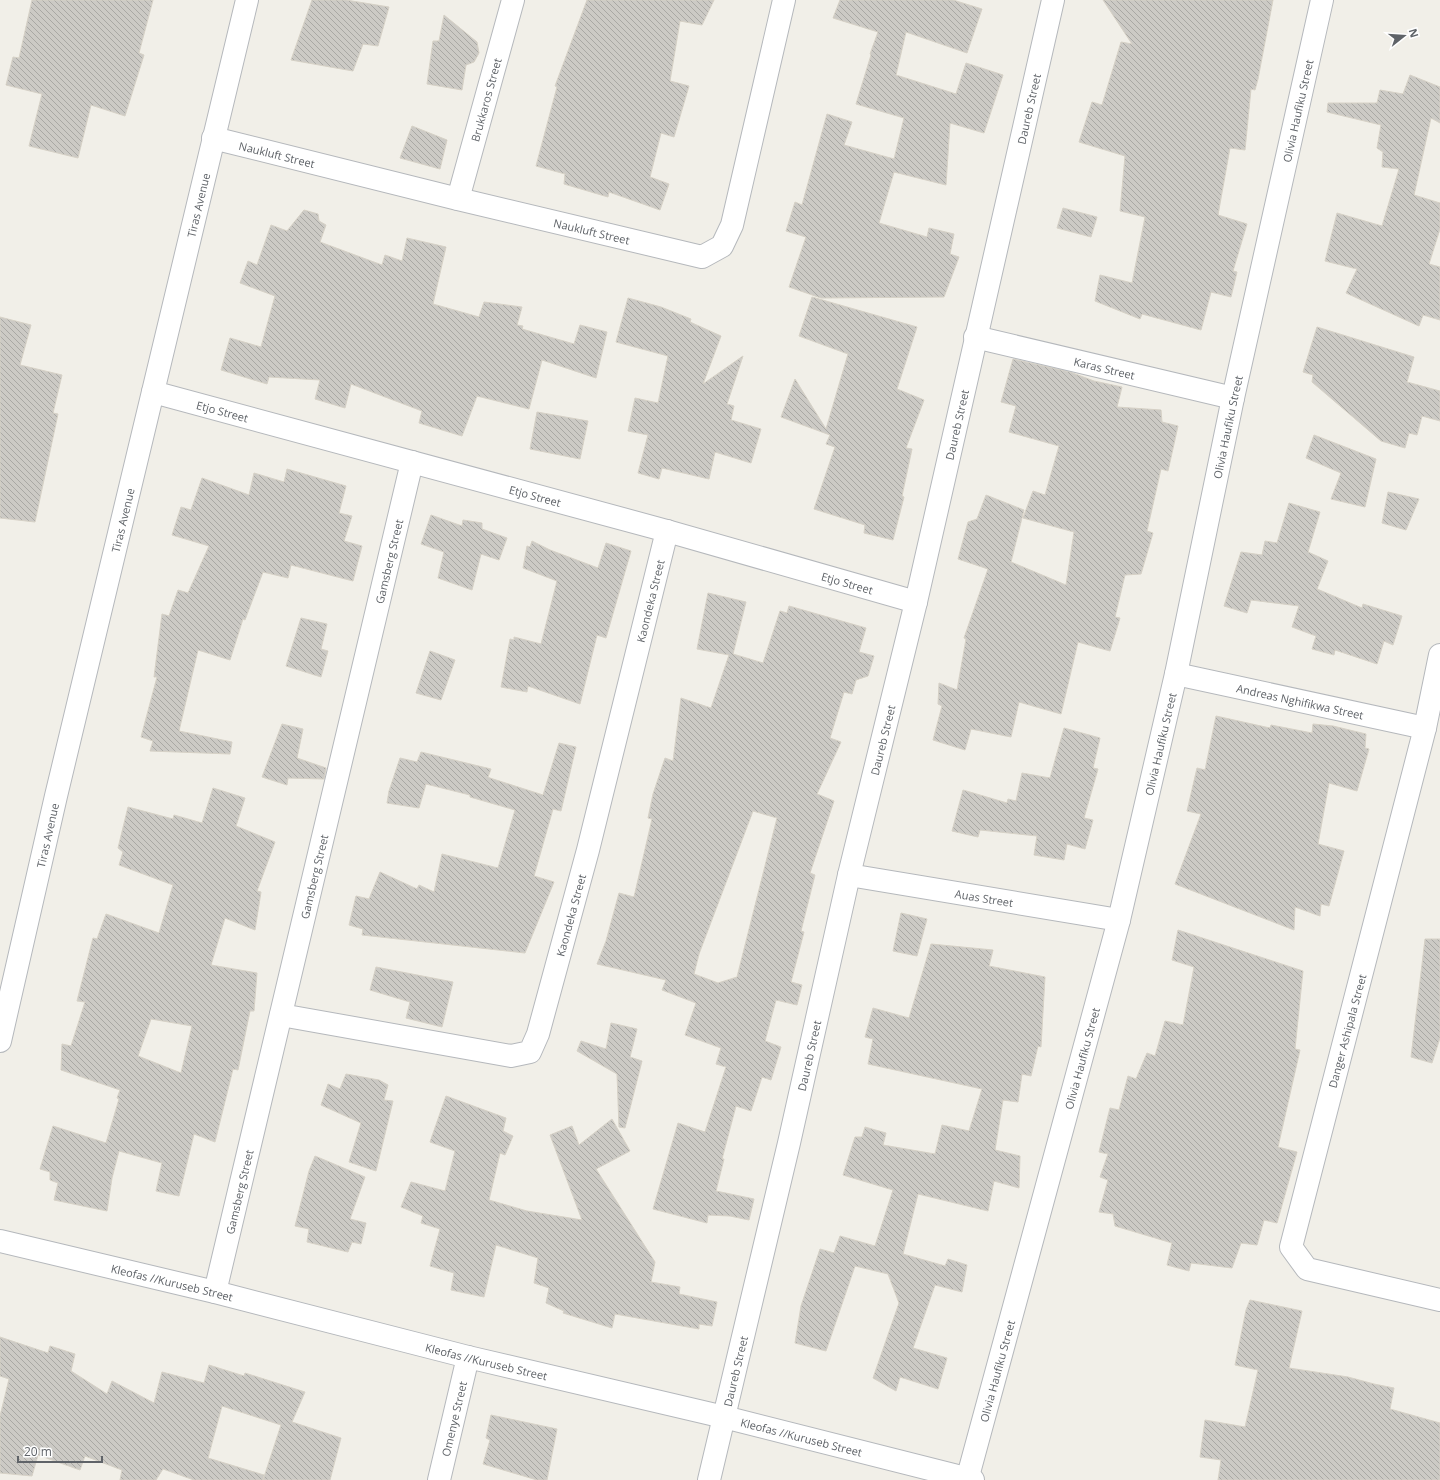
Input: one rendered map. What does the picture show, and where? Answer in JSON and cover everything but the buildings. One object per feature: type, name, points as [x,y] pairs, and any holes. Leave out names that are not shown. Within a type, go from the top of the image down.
[{"type":"street","name":"Tiras Avenue","points":[[0,1041],[213,138],[247,0]]},
{"type":"street","name":"Brukkaros Street","points":[[458,199],[513,0]]},
{"type":"street","name":"Naukluft Street","points":[[213,138],[458,199],[702,257],[722,246],[732,225],[784,0]]},
{"type":"street","name":"Daureb Street","points":[[709,1480],[789,1143],[849,875],[916,602],[975,337],[1053,0]]},
{"type":"street","name":"Olivia Haufiku Street","points":[[969,1480],[1118,920],[1176,674],[1233,398],[1322,0]]},
{"type":"street","name":"Karas Street","points":[[975,337],[1233,398]]},
{"type":"street","name":"Etjo Street","points":[[153,392],[667,530],[916,602]]},
{"type":"street","name":"Gamsberg Street","points":[[215,1292],[412,462]]},
{"type":"street","name":"Kaondeka Street","points":[[281,1015],[511,1056],[530,1052],[538,1034],[588,850],[667,530]]},
{"type":"street","name":"Danger Ashipala Street","points":[[1440,655],[1425,728],[1291,1247],[1307,1269],[1440,1300]]},
{"type":"street","name":"Andreas Nghifikwa Street","points":[[1176,674],[1425,728]]},
{"type":"street","name":"Auas Street","points":[[849,875],[1118,920]]},
{"type":"street","name":"Kleofas //Kuruseb Street","points":[[0,1241],[215,1292],[468,1357],[724,1417],[969,1480]]},
{"type":"street","name":"Omenye Street","points":[[439,1480],[468,1357]]}]
